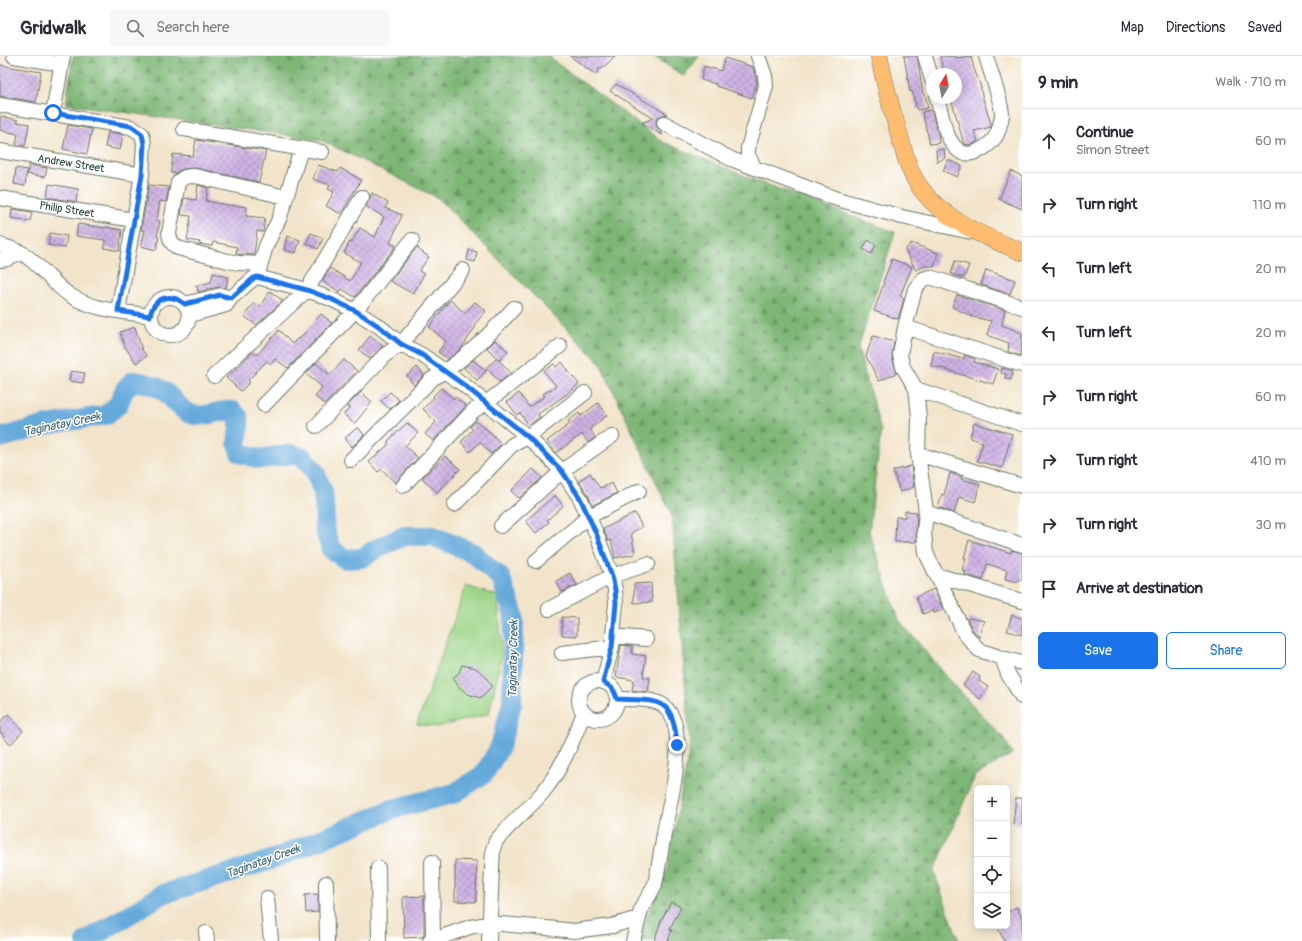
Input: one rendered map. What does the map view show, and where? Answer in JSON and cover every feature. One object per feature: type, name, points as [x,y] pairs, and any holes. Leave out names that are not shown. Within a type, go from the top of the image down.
[{"type":"main road","points":[[879,56],[888,97],[910,168],[921,189],[949,216],[976,232],[1022,252]]},
{"type":"street","points":[[14,56],[62,60],[53,113]]},
{"type":"street","points":[[754,167],[748,155],[748,148],[766,86],[765,76],[758,56]]},
{"type":"street","points":[[925,56],[928,68]]},
{"type":"street","points":[[939,104],[946,128],[953,144],[958,150],[968,153],[976,152],[986,147],[996,136],[1002,114],[986,56]]},
{"type":"street","points":[[0,105],[131,126],[142,134],[144,144],[142,175],[118,311]]},
{"type":"street","points":[[664,123],[730,159],[837,199],[902,217],[976,232]]},
{"type":"street","points":[[184,129],[322,152]]},
{"type":"street","points":[[187,309],[226,305],[231,298],[254,278],[259,271],[266,246],[280,217],[302,149]]},
{"type":"street","name":"Andrew Street","points":[[0,151],[142,175]]},
{"type":"street","points":[[286,197],[195,176],[187,176],[182,178],[178,183],[169,234],[170,240],[172,244],[178,248],[239,263],[331,299],[356,311],[380,327],[401,344],[422,355],[486,403],[528,437],[562,471],[580,498],[596,533],[612,576],[616,603],[612,642],[603,682]]},
{"type":"street","points":[[214,376],[307,290],[362,197]]},
{"type":"street","name":"Philip Street","points":[[0,198],[134,220]]},
{"type":"street","points":[[264,405],[356,311],[412,240]]},
{"type":"street","points":[[0,245],[20,252],[71,296],[99,308],[150,316]]},
{"type":"street","points":[[0,260],[7,259],[20,252]]},
{"type":"street","points":[[316,426],[385,355],[401,344],[463,270]]},
{"type":"street","points":[[1022,306],[930,277],[924,279],[915,289],[905,327],[900,355],[903,367],[916,389],[919,417],[918,454],[926,512],[924,543],[926,553],[965,634],[979,650],[1022,663]]},
{"type":"street","points":[[173,297],[180,299],[187,309],[189,322],[182,332],[170,336],[164,335],[154,328],[150,316],[155,303],[160,299],[173,297]]},
{"type":"street","points":[[351,460],[432,379],[446,372],[484,340],[514,308]]},
{"type":"street","points":[[905,327],[1022,365]]},
{"type":"street","points":[[403,486],[473,411],[486,403],[560,346]]},
{"type":"street","points":[[916,389],[1022,424]]},
{"type":"street","points":[[454,505],[512,445],[528,437],[585,393]]},
{"type":"street","points":[[501,526],[562,471],[612,436]]},
{"type":"street","points":[[918,454],[1022,486]]},
{"type":"street","points":[[536,561],[588,517],[639,492]]},
{"type":"street","points":[[926,512],[1022,545]]},
{"type":"street","points":[[549,609],[612,576],[648,564]]},
{"type":"street","points":[[937,575],[1022,601]]},
{"type":"street","points":[[562,653],[612,642],[646,639]]},
{"type":"street","points":[[1002,658],[1008,674],[1022,697]]},
{"type":"street","points":[[595,681],[603,682],[612,688],[616,693],[617,699],[615,708],[608,716],[604,718],[594,718],[584,713],[579,702],[583,689],[588,684],[595,681]]},
{"type":"street","points":[[617,699],[651,701],[664,706],[672,716],[676,730],[677,768],[655,884],[650,896],[642,906],[633,941]]},
{"type":"street","points":[[490,941],[493,849],[496,841],[542,793],[552,780],[570,746],[584,713]]},
{"type":"street","points":[[432,862],[432,941],[470,927],[490,923],[574,931],[612,926],[638,918]]},
{"type":"street","points":[[378,868],[379,941]]},
{"type":"street","points":[[326,883],[327,941]]},
{"type":"street","points":[[267,898],[271,941]]},
{"type":"green space","points":[[73,56],[551,56],[550,58],[663,142],[755,180],[895,232],[858,349],[881,431],[869,532],[899,620],[955,686],[1006,741],[1012,754],[975,776],[934,872],[959,941],[638,941],[638,937],[667,869],[690,746],[672,516],[600,363],[438,198],[321,140],[66,104]]},
{"type":"green space","points":[[653,56],[699,56],[684,76]]},
{"type":"green space","points":[[466,586],[498,596],[502,654],[489,714],[437,727],[417,724]]},
{"type":"building","points":[[570,56],[615,56],[605,66],[600,68],[596,75]]},
{"type":"building","points":[[904,56],[917,56],[923,94],[925,94],[928,108],[917,110],[912,91],[910,92]]},
{"type":"building","points":[[940,56],[956,56],[956,58],[971,56],[991,127],[974,131],[978,141],[971,145],[964,144],[953,104],[962,104],[962,68],[943,68]]},
{"type":"building","points":[[725,58],[753,67],[757,82],[752,98],[716,86],[716,84],[701,80],[704,66],[721,71]]},
{"type":"building","points":[[0,65],[41,72],[36,102],[0,96]]},
{"type":"building","points":[[616,84],[667,114],[656,119],[657,127],[661,131],[662,135],[642,123],[653,118],[610,91]]},
{"type":"building","points":[[931,110],[938,133],[939,143],[930,144],[922,112]]},
{"type":"building","points":[[0,116],[18,120],[17,122],[29,124],[25,146],[16,144],[18,134],[0,130]]},
{"type":"building","points":[[68,125],[92,129],[87,154],[63,149]]},
{"type":"building","points":[[108,132],[123,134],[120,150],[105,147]]},
{"type":"building","points":[[196,140],[266,151],[259,182],[195,168],[183,169],[175,173],[171,173],[173,154],[193,156]]},
{"type":"building","points":[[944,149],[945,158],[937,162],[936,150]]},
{"type":"building","points":[[948,160],[962,166],[957,177],[943,171]]},
{"type":"building","points":[[29,165],[47,168],[45,177],[27,174]]},
{"type":"building","points":[[318,165],[338,172],[340,168],[361,180],[341,214],[326,206],[334,192],[328,189],[330,185],[313,179]]},
{"type":"building","points":[[16,168],[27,170],[25,186],[14,184]]},
{"type":"building","points":[[1011,171],[1022,176],[1022,209],[999,199]]},
{"type":"building","points":[[49,184],[78,189],[76,202],[47,197]]},
{"type":"building","points":[[149,185],[169,187],[166,202],[160,201],[157,220],[160,221],[157,236],[159,237],[156,250],[141,246],[145,230],[141,230]]},
{"type":"building","points":[[198,185],[208,188],[206,201],[247,207],[246,216],[265,218],[263,232],[257,231],[254,255],[236,254],[237,247],[213,242],[212,246],[187,240],[191,216],[181,215],[184,198],[196,200]]},
{"type":"building","points":[[372,193],[388,203],[385,208],[402,215],[390,243],[396,246],[355,297],[342,289],[340,292],[322,281],[330,268],[350,281],[361,262],[344,253],[360,228],[375,237],[384,217],[366,206]]},
{"type":"building","points":[[12,209],[32,212],[30,221],[11,218]]},
{"type":"building","points":[[78,224],[122,230],[119,251],[104,248],[105,240],[76,236]]},
{"type":"building","points":[[50,233],[67,236],[65,248],[48,245]]},
{"type":"building","points":[[311,233],[323,238],[318,249],[306,243]]},
{"type":"building","points":[[287,236],[300,240],[296,253],[284,250]]},
{"type":"building","points":[[868,240],[876,245],[871,254],[863,249]]},
{"type":"building","points":[[911,243],[938,253],[934,266],[925,266],[916,270],[905,250]]},
{"type":"building","points":[[417,247],[429,257],[419,271],[424,274],[413,294],[390,281]]},
{"type":"building","points":[[469,250],[477,252],[475,262],[467,260]]},
{"type":"building","points":[[892,259],[912,267],[900,296],[904,298],[898,319],[874,311]]},
{"type":"building","points":[[955,261],[969,265],[964,278],[951,274]]},
{"type":"building","points":[[986,270],[1015,280],[1010,294],[981,285]]},
{"type":"building","points":[[213,273],[228,277],[226,288],[207,288],[207,290],[198,292],[197,286],[195,286],[211,282]]},
{"type":"building","points":[[270,291],[283,301],[256,325],[244,316],[254,303],[259,307]]},
{"type":"building","points":[[957,295],[1005,310],[1002,325],[1022,333],[1021,356],[1008,352],[1009,343],[987,335],[991,321],[973,317],[952,307]]},
{"type":"building","points":[[450,300],[465,313],[475,302],[486,311],[474,325],[476,326],[461,349],[448,359],[438,352],[446,341],[429,327]]},
{"type":"building","points":[[321,314],[332,323],[288,368],[275,359],[271,364],[267,361],[248,380],[250,382],[241,391],[226,378],[253,352],[257,355],[279,330],[292,344],[298,338],[299,339]]},
{"type":"building","points":[[135,327],[142,350],[147,356],[136,363],[124,345],[120,332]]},
{"type":"building","points":[[370,336],[383,346],[370,359],[359,350]]},
{"type":"building","points":[[873,336],[894,342],[892,357],[897,373],[879,381],[866,356]]},
{"type":"building","points":[[495,340],[508,351],[500,360],[498,359],[511,373],[500,382],[486,368],[497,358],[487,348]]},
{"type":"building","points":[[934,351],[963,359],[965,355],[975,359],[974,362],[998,369],[993,384],[946,369],[931,366]]},
{"type":"building","points":[[344,360],[357,371],[325,404],[315,397],[322,387],[306,374],[316,363],[330,375]]},
{"type":"building","points":[[473,360],[486,371],[477,380],[464,368]]},
{"type":"building","points":[[562,362],[579,384],[538,414],[540,417],[529,425],[520,413],[517,415],[507,402],[519,393],[529,407],[545,396],[543,394],[556,386],[544,371],[554,364],[556,367]]},
{"type":"building","points":[[417,367],[424,375],[414,385],[407,376]]},
{"type":"building","points":[[1002,368],[1013,371],[1011,380],[1005,379],[1006,374],[1001,373]]},
{"type":"building","points":[[71,371],[85,373],[83,383],[69,381]]},
{"type":"building","points":[[441,388],[454,399],[455,397],[466,406],[433,441],[425,434],[436,422],[423,409]]},
{"type":"building","points":[[361,392],[372,402],[354,424],[344,414],[350,408],[347,406]]},
{"type":"building","points":[[390,392],[399,400],[390,409],[381,401]]},
{"type":"building","points":[[598,403],[607,415],[590,429],[595,437],[588,443],[582,434],[556,453],[547,441],[570,424],[568,421],[579,413],[581,416]]},
{"type":"building","points":[[476,421],[491,433],[501,444],[491,454],[480,442],[470,452],[461,442],[473,429],[470,427]]},
{"type":"building","points":[[407,423],[418,433],[405,446],[418,458],[395,483],[382,469],[378,472],[369,462],[388,445],[388,441]]},
{"type":"building","points":[[974,423],[1012,434],[1002,468],[977,461],[983,442],[970,438]]},
{"type":"building","points":[[358,427],[364,435],[352,447],[345,438]]},
{"type":"building","points":[[445,456],[460,469],[437,492],[422,478]]},
{"type":"building","points":[[911,466],[914,487],[900,492],[893,471]]},
{"type":"building","points":[[533,469],[542,478],[519,498],[511,491]]},
{"type":"building","points":[[590,473],[600,488],[612,483],[617,493],[593,505],[579,481]]},
{"type":"building","points":[[950,473],[962,477],[961,479],[980,484],[975,502],[959,497],[954,513],[938,507],[942,494],[944,495]]},
{"type":"building","points":[[555,495],[563,506],[547,520],[549,522],[536,533],[526,521]]},
{"type":"building","points":[[905,511],[917,512],[916,542],[895,542],[896,517],[905,517]]},
{"type":"building","points":[[635,513],[642,527],[631,533],[635,554],[615,558],[611,540],[608,541],[603,529]]},
{"type":"building","points":[[969,540],[1011,553],[1012,550],[1022,553],[1022,581],[1019,580],[1018,582],[1005,579],[1007,570],[987,564],[983,580],[965,575],[966,571],[962,570]]},
{"type":"building","points":[[570,573],[577,585],[562,592],[556,581]]},
{"type":"building","points":[[651,583],[652,602],[634,603],[634,584]]},
{"type":"building","points":[[934,589],[943,610],[934,613],[933,610],[923,614],[916,597]]},
{"type":"building","points":[[1012,615],[1022,618],[1022,635],[1007,631]]},
{"type":"building","points":[[562,617],[577,618],[577,636],[562,635]]},
{"type":"building","points":[[968,618],[985,621],[981,628],[980,638],[972,629]]},
{"type":"building","points":[[621,645],[632,646],[632,654],[646,656],[643,677],[650,678],[648,692],[632,690],[634,680],[616,677]]},
{"type":"building","points":[[462,665],[476,668],[485,676],[492,686],[480,698],[468,694],[459,687],[453,678],[459,673]]},
{"type":"building","points":[[973,672],[980,677],[979,681],[988,687],[980,699],[963,685]]},
{"type":"building","points":[[8,714],[23,731],[10,745],[0,732],[0,722]]},
{"type":"building","points":[[1016,798],[1022,798],[1022,824],[1013,823]]},
{"type":"building","points":[[455,860],[477,861],[476,902],[455,901]]},
{"type":"building","points":[[318,894],[318,912],[306,913],[305,895]]},
{"type":"building","points":[[424,896],[424,935],[423,937],[404,938],[403,897]]},
{"type":"building","points":[[671,902],[681,907],[669,930],[672,930],[668,941],[654,941],[661,921]]},
{"type":"building","points":[[1017,907],[1022,919],[1022,941],[1004,941],[998,929],[1010,929],[1010,910]]},
{"type":"waterway","name":"Taginatay Creek","points":[[0,438],[47,425],[106,415],[118,405],[125,389],[133,381],[158,387],[169,395],[181,408],[194,415],[199,416],[223,411],[233,411],[239,418],[237,443],[240,453],[259,459],[292,454],[304,458],[315,472],[323,492],[325,514],[324,528],[331,549],[345,559],[362,558],[376,549],[404,536],[433,536],[473,553],[501,578],[514,615],[512,703],[500,747],[484,774],[455,793],[393,809],[274,859],[163,894],[86,941]]},
{"type":"route","points":[[53,113],[131,126],[142,134],[144,144],[142,175],[118,311],[150,316],[155,303],[166,297],[180,299],[185,304],[202,298],[220,295],[231,298],[257,277],[307,290],[356,311],[380,327],[401,344],[422,355],[464,385],[541,449],[562,471],[580,498],[596,533],[612,576],[616,603],[612,647],[603,682],[612,688],[616,693],[617,699],[651,701],[664,706],[672,716],[676,730],[677,745]]}]
